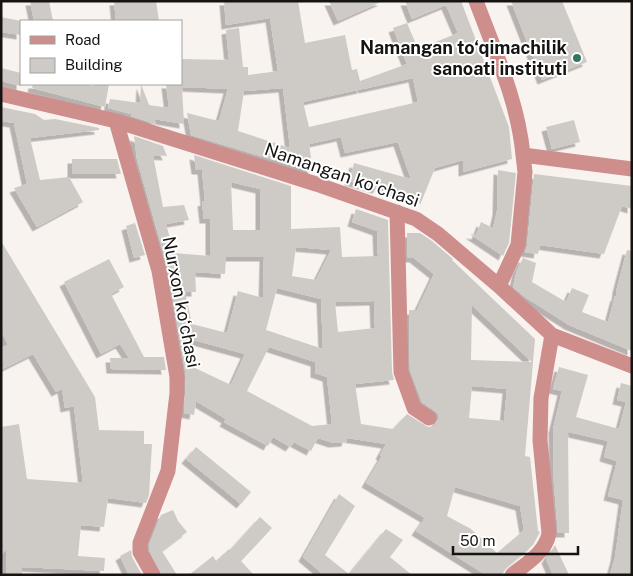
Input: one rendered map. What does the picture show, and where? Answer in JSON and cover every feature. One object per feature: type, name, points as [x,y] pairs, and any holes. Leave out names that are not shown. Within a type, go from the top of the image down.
[{"type":"street","points":[[476,1],[512,98],[521,131],[525,172],[518,245],[499,286]]},
{"type":"street","name":"Namangan koʻchasi","points":[[1,94],[116,121],[316,184],[416,220],[438,234],[499,286],[552,335],[632,366]]},
{"type":"street","name":"Nurxon koʻchasi","points":[[116,121],[159,271],[177,377],[177,393],[168,471],[140,543],[140,552],[152,575]]},
{"type":"street","points":[[523,156],[632,168]]},
{"type":"street","points":[[397,212],[401,372],[414,408],[430,418]]},
{"type":"street","points":[[512,575],[542,550],[548,542],[549,533],[540,440],[541,398],[552,335]]},
{"type":"building","points":[[30,1],[49,1],[53,20],[34,20]]},
{"type":"building","points":[[114,1],[156,1],[159,20],[116,20]]},
{"type":"building","points":[[224,1],[298,1],[305,43],[345,35],[352,70],[357,69],[360,81],[407,64],[393,28],[407,23],[418,49],[458,33],[446,5],[412,19],[405,1],[461,1],[509,127],[512,159],[463,172],[463,160],[435,168],[420,205],[419,201],[405,192],[402,196],[381,183],[377,189],[349,181],[354,163],[411,179],[398,142],[345,153],[341,137],[309,144],[313,172],[191,135],[187,113],[219,121],[228,89],[182,87],[184,124],[154,119],[156,124],[131,116],[131,114],[108,108],[110,99],[140,103],[141,85],[149,105],[169,108],[166,85],[182,85],[182,59],[229,60],[226,30],[239,28],[243,67],[248,67],[248,75],[278,71],[270,18],[226,25]],"holes":[[[413,78],[418,102],[309,127],[303,102],[362,89],[360,81],[363,89]],[[283,88],[290,148],[238,131],[244,91]]]},
{"type":"building","points":[[329,1],[383,1],[338,21]]},
{"type":"building","points":[[511,1],[562,1],[587,62],[542,80]]},
{"type":"building","points":[[1,17],[20,21],[20,35],[1,32]]},
{"type":"building","points":[[1,68],[20,73],[21,86],[1,81]]},
{"type":"building","points":[[33,85],[109,85],[105,107],[32,88]]},
{"type":"building","points":[[1,107],[35,114],[44,120],[55,119],[99,128],[99,130],[30,138],[40,180],[69,177],[83,202],[37,227],[14,188],[27,184],[14,123],[1,121]]},
{"type":"building","points":[[574,120],[580,142],[552,149],[546,127]]},
{"type":"building","points":[[134,136],[163,146],[167,156],[153,155],[163,207],[184,205],[189,220],[166,224],[174,253],[210,256],[210,219],[204,219],[202,202],[205,201],[202,170],[196,170],[194,155],[291,186],[291,229],[340,227],[342,257],[378,256],[377,231],[352,222],[356,209],[388,220],[392,372],[394,380],[355,384],[361,424],[393,429],[407,414],[428,427],[434,426],[438,419],[438,414],[422,402],[410,370],[409,310],[417,310],[434,274],[414,258],[408,258],[407,233],[420,233],[453,259],[535,339],[525,456],[530,457],[538,531],[540,532],[533,545],[506,568],[501,575],[486,575],[416,531],[425,518],[366,483],[382,456],[380,455],[386,444],[347,438],[346,442],[333,443],[318,438],[311,451],[294,442],[290,447],[273,437],[268,446],[224,422],[226,419],[196,401],[194,415],[184,413],[186,376],[168,269],[137,159]],"holes":[[[231,182],[260,189],[260,230],[233,230]],[[296,247],[331,250],[316,280],[292,276]],[[226,257],[264,257],[263,298],[238,291],[227,333],[192,324],[185,292],[196,292],[195,272],[225,274]],[[277,288],[321,299],[323,349],[266,330]],[[374,301],[375,328],[338,332],[335,302]],[[472,305],[532,362],[471,360]],[[190,339],[245,354],[231,385],[195,368]],[[269,347],[315,362],[315,373],[327,377],[332,424],[312,426],[247,391]],[[472,386],[507,389],[504,421],[469,418]],[[455,487],[520,506],[524,530],[497,553],[471,529],[447,516]]]},
{"type":"building","points":[[72,159],[117,159],[121,174],[72,174]]},
{"type":"building","points":[[498,170],[516,173],[509,243],[503,256],[470,234],[476,235],[481,222],[493,228],[497,211]]},
{"type":"building","points":[[534,174],[632,186],[632,209],[622,206],[604,254],[540,245],[538,254],[525,252]]},
{"type":"building","points":[[135,223],[145,255],[134,258],[126,226]]},
{"type":"building","points":[[1,241],[95,397],[99,430],[144,431],[144,444],[152,444],[149,495],[146,503],[108,498],[104,527],[81,525],[78,556],[105,558],[104,571],[22,567],[22,575],[7,575],[6,550],[1,554],[1,427],[19,424],[27,479],[83,483],[74,406],[65,408],[62,389],[56,392],[33,354],[1,370],[1,348],[8,345],[1,331]]},
{"type":"building","points":[[627,250],[632,251],[632,351],[569,325],[525,297],[513,287],[517,270],[523,258],[536,263],[532,282],[566,302],[572,288],[589,295],[582,312],[608,322]]},
{"type":"building","points":[[109,259],[124,287],[111,294],[144,357],[164,357],[166,370],[111,369],[110,358],[129,358],[120,344],[101,354],[64,282]]},
{"type":"building","points":[[559,367],[588,375],[576,417],[619,429],[626,402],[617,400],[621,383],[632,386],[632,575],[610,575],[615,557],[623,500],[608,496],[617,461],[604,457],[608,441],[568,432],[569,533],[558,533],[554,484],[553,429],[562,391],[553,389]]},
{"type":"building","points":[[196,447],[251,492],[241,504],[186,459]]},
{"type":"building","points":[[339,494],[355,506],[325,555],[349,574],[386,529],[403,540],[390,557],[412,575],[324,575],[303,557]]},
{"type":"building","points":[[173,510],[178,521],[187,532],[162,551],[177,575],[162,575],[149,550],[149,545],[161,515]]},
{"type":"building","points":[[260,517],[272,528],[241,561],[254,575],[189,575],[213,556],[216,561],[230,550]]},
{"type":"building","points":[[555,545],[569,575],[553,575],[546,559]]},
{"type":"building","points":[[131,550],[132,557],[142,575],[129,575],[120,556]]},
{"type":"place","name":"Namangan to‘qimachilik sanoati instituti","points":[[577,58]]}]
